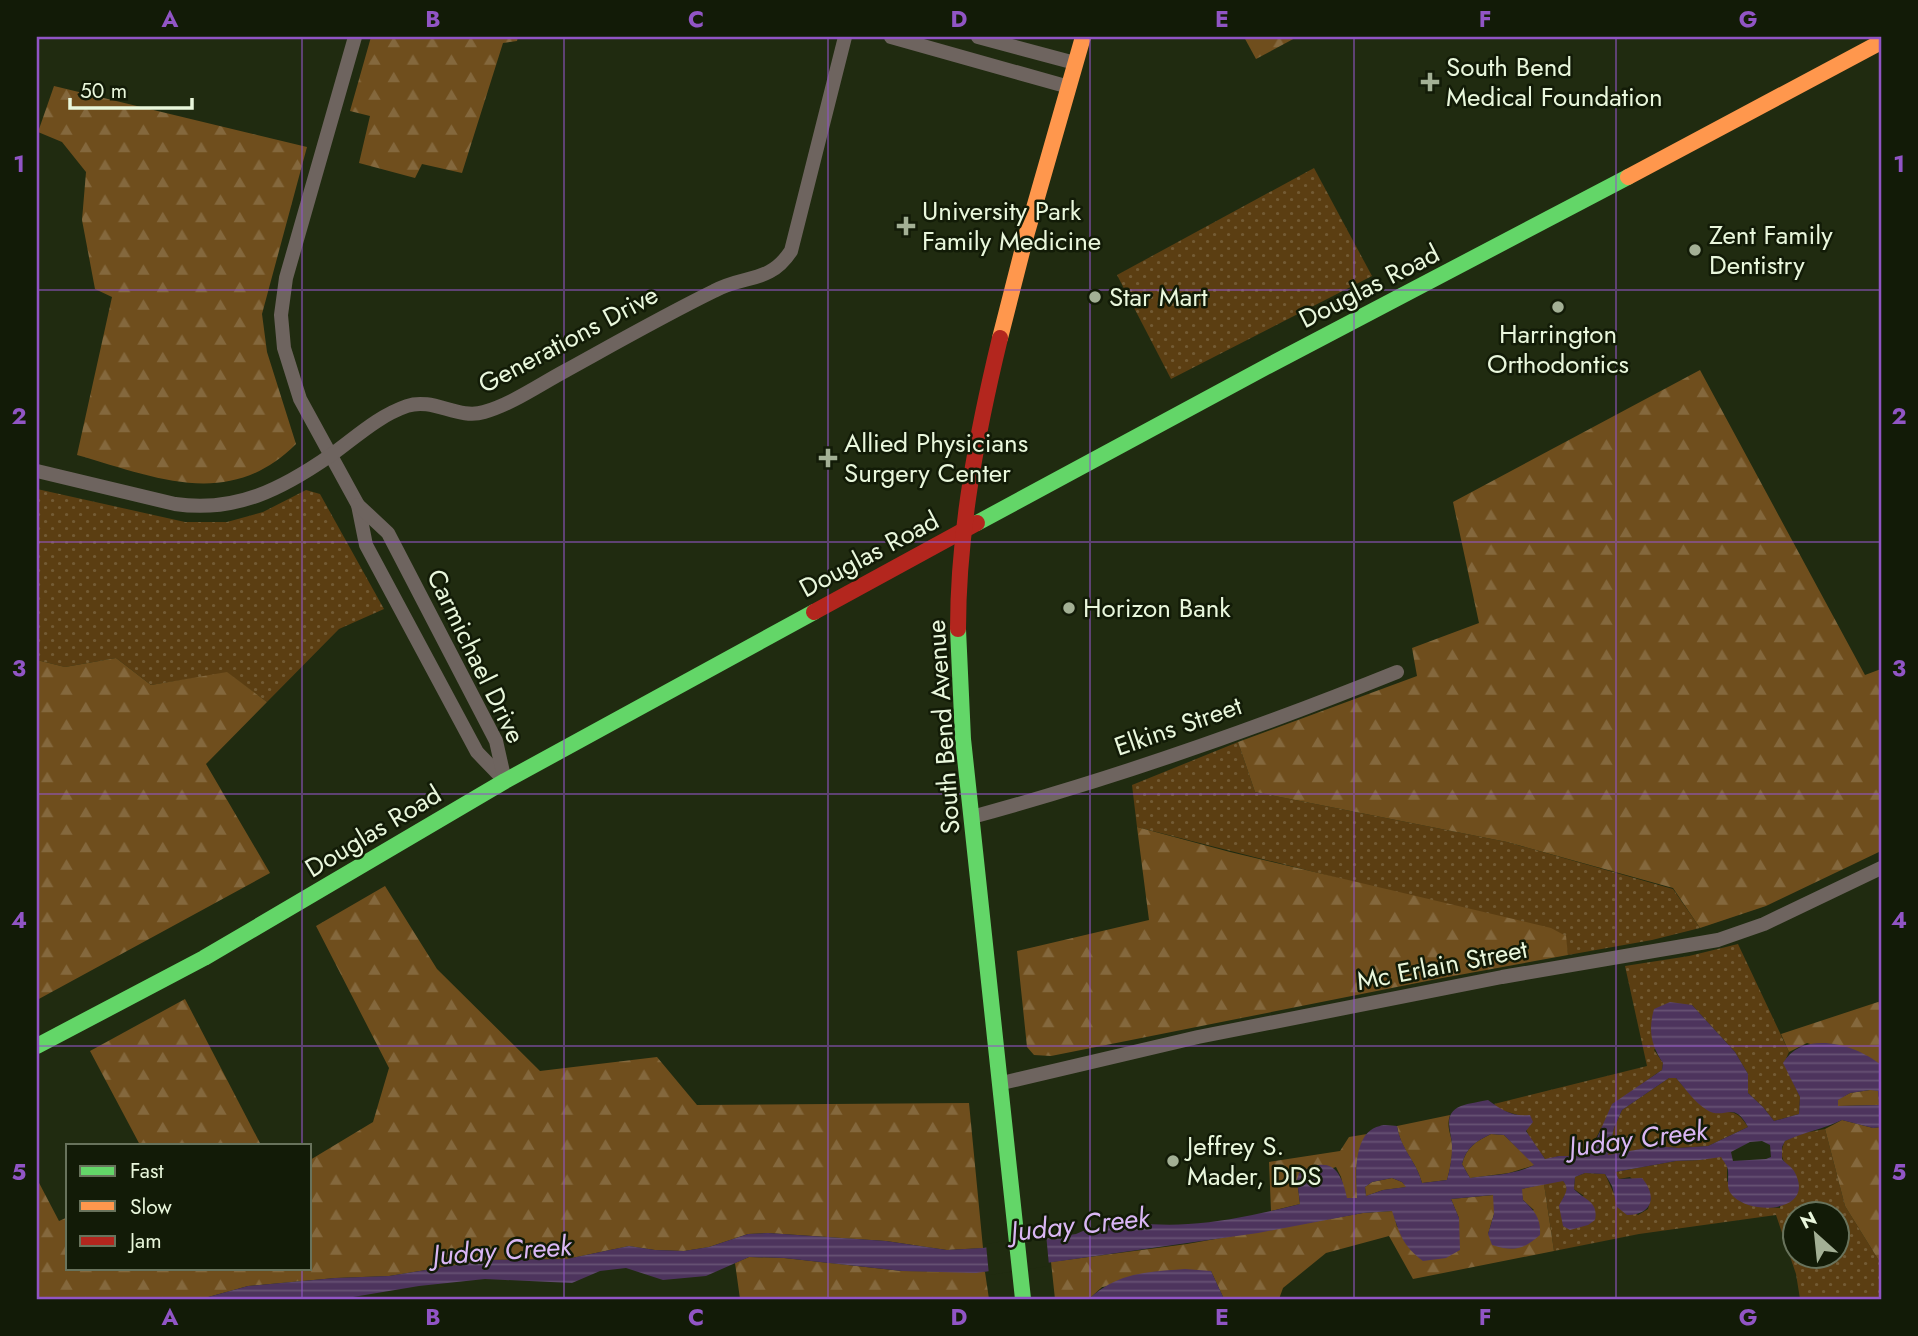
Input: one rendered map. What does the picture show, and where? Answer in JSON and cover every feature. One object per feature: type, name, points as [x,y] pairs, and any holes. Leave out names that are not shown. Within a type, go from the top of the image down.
[{"type":"street","name":"Carmichael Drive","points":[[355,37],[286,278],[281,315],[284,348],[300,399],[358,505],[366,545],[477,752],[505,781]]},
{"type":"street","name":"Generations Drive","points":[[37,471],[174,504],[196,507],[244,501],[266,494],[331,455],[364,429],[406,406],[420,403],[470,415],[484,413],[519,397],[719,288],[773,272],[782,265],[791,251],[845,37]]},
{"type":"street","points":[[891,37],[1069,87]]},
{"type":"street","points":[[978,37],[1075,63]]},
{"type":"street","name":"South Bend Avenue","points":[[1024,1299],[964,746],[959,684],[960,577],[981,425],[1002,329],[1083,37]]},
{"type":"street","name":"Douglas Road","points":[[37,1046],[216,951],[505,781],[1266,366],[1461,266],[1881,42]]},
{"type":"street","name":"Carmichael Drive","points":[[358,505],[388,533],[496,741],[505,781]]},
{"type":"street","points":[[427,659],[446,648]]},
{"type":"street","name":"Elkins Street","points":[[972,817],[1227,737],[1397,672]]},
{"type":"street","name":"Mc Erlain Street","points":[[1002,1083],[1198,1037],[1502,978],[1718,940],[1764,924],[1881,868]]},
{"type":"shaded area","points":[[1314,168],[1372,276],[1171,379],[1117,275]]},
{"type":"shaded area","points":[[37,489],[185,522],[227,522],[263,512],[306,490],[320,494],[384,609],[339,629],[267,702],[227,673],[151,685],[116,658],[65,667],[37,660]]},
{"type":"shaded area","points":[[1238,742],[1255,792],[1507,842],[1673,889],[1700,928],[1652,940],[1568,955],[1565,936],[1137,827],[1132,785]]},
{"type":"shaded area","points":[[1738,944],[1789,1052],[1784,1063],[1800,1097],[1799,1114],[1774,1121],[1748,1093],[1748,1074],[1735,1052],[1692,1005],[1654,1050],[1663,1063],[1662,1070],[1618,1106],[1601,1129],[1589,1156],[1559,1156],[1546,1160],[1530,1139],[1521,1116],[1498,1109],[1494,1104],[1647,1066],[1625,966],[1689,956]]},
{"type":"shaded area","points":[[1670,1002],[1692,1005],[1735,1052],[1748,1074],[1748,1093],[1774,1121],[1799,1114],[1800,1097],[1783,1063],[1792,1052],[1816,1043],[1830,1043],[1858,1051],[1881,1065],[1881,1127],[1873,1128],[1842,1120],[1785,1141],[1782,1159],[1794,1171],[1799,1184],[1797,1195],[1792,1200],[1782,1200],[1780,1206],[1755,1207],[1734,1197],[1728,1188],[1728,1171],[1721,1157],[1676,1161],[1615,1172],[1619,1179],[1642,1178],[1650,1192],[1650,1204],[1647,1208],[1642,1212],[1627,1215],[1617,1207],[1612,1186],[1605,1174],[1585,1173],[1575,1177],[1574,1189],[1593,1205],[1595,1220],[1570,1230],[1563,1226],[1559,1206],[1566,1190],[1563,1181],[1522,1189],[1523,1200],[1538,1219],[1540,1235],[1523,1247],[1513,1249],[1492,1245],[1488,1234],[1494,1214],[1493,1195],[1451,1199],[1459,1218],[1460,1250],[1446,1258],[1423,1261],[1403,1239],[1392,1211],[1363,1213],[1258,1233],[976,1273],[902,1271],[784,1258],[749,1257],[706,1276],[663,1280],[626,1268],[600,1271],[572,1283],[485,1279],[419,1286],[341,1299],[201,1299],[248,1286],[389,1276],[487,1260],[567,1259],[629,1246],[684,1251],[709,1247],[748,1234],[886,1241],[947,1250],[983,1248],[1076,1234],[1103,1226],[1174,1225],[1230,1219],[1300,1204],[1297,1180],[1299,1173],[1318,1165],[1326,1165],[1337,1172],[1347,1198],[1357,1198],[1356,1168],[1360,1146],[1371,1130],[1382,1125],[1397,1126],[1422,1183],[1447,1180],[1452,1155],[1449,1124],[1451,1114],[1461,1106],[1488,1100],[1508,1112],[1530,1115],[1533,1122],[1526,1131],[1545,1159],[1589,1156],[1612,1104],[1662,1070],[1663,1063],[1652,1037],[1654,1009]],"holes":[[[1669,1078],[1676,1078],[1707,1110],[1713,1113],[1738,1114],[1748,1127],[1708,1146],[1657,1146],[1608,1155],[1614,1128],[1622,1110]],[[1878,1091],[1879,1105],[1838,1106],[1838,1100],[1850,1093]],[[1491,1134],[1504,1135],[1534,1165],[1511,1173],[1470,1178],[1462,1164],[1464,1158],[1472,1146]],[[1762,1141],[1770,1145],[1771,1157],[1733,1161],[1731,1152],[1750,1142]],[[1392,1178],[1406,1187],[1383,1190],[1366,1196],[1365,1187],[1372,1182]]]},
{"type":"shaded area","points":[[1669,1078],[1676,1078],[1689,1093],[1718,1113],[1736,1114],[1748,1127],[1708,1146],[1657,1146],[1607,1156],[1622,1110]]},
{"type":"shaded area","points":[[1825,1129],[1843,1200],[1782,1200],[1782,1233],[1776,1215],[1639,1234],[1554,1251],[1544,1184],[1562,1180],[1567,1185],[1563,1198],[1584,1196],[1574,1189],[1575,1177],[1585,1173],[1605,1174],[1615,1196],[1638,1215],[1648,1209],[1651,1198],[1630,1177],[1619,1179],[1615,1172],[1721,1156],[1727,1166],[1727,1181],[1741,1202],[1780,1208],[1786,1164],[1782,1156],[1785,1141],[1799,1134]]},
{"type":"shaded area","points":[[1852,1217],[1881,1264],[1881,1299],[1800,1299],[1795,1270],[1852,1270]]},
{"type":"shaded area","points":[[1185,1269],[1211,1271],[1224,1299],[1089,1299],[1122,1278]]},
{"type":"green space","points":[[371,37],[518,37],[517,41],[503,43],[462,173],[422,164],[415,178],[359,163],[370,116],[350,111]]},
{"type":"green space","points":[[1244,37],[1297,37],[1256,59]]},
{"type":"green space","points":[[54,86],[307,147],[262,314],[267,352],[296,444],[271,465],[244,477],[218,483],[191,483],[163,479],[77,455],[112,297],[95,289],[82,220],[86,172],[62,142],[38,132]]},
{"type":"green space","points":[[1700,370],[1865,675],[1881,669],[1881,851],[1766,906],[1700,928],[1673,888],[1507,842],[1255,792],[1238,742],[1417,676],[1412,648],[1479,623],[1453,502]]},
{"type":"green space","points":[[116,658],[151,685],[227,672],[267,702],[206,764],[270,873],[37,1000],[37,660],[65,667]]},
{"type":"green space","points":[[1137,827],[1230,852],[1551,928],[1566,936],[1568,955],[1051,1056],[1034,1055],[1027,1047],[1017,951],[1149,920]]},
{"type":"green space","points":[[385,886],[437,969],[540,1071],[657,1057],[697,1105],[969,1103],[983,1248],[947,1250],[886,1241],[748,1234],[709,1247],[684,1251],[629,1246],[567,1259],[487,1260],[389,1276],[248,1286],[201,1299],[37,1299],[37,1179],[59,1221],[66,1218],[66,1270],[312,1270],[312,1159],[373,1122],[389,1068],[316,926]]},
{"type":"green space","points":[[185,999],[260,1144],[139,1144],[90,1051]]},
{"type":"green space","points":[[1881,1001],[1881,1065],[1807,1043],[1789,1052],[1781,1034]]},
{"type":"green space","points":[[1878,1090],[1880,1105],[1838,1106],[1837,1100],[1850,1093]]},
{"type":"green space","points":[[1450,1115],[1452,1153],[1447,1180],[1422,1183],[1397,1126]]},
{"type":"green space","points":[[1842,1120],[1873,1128],[1881,1127],[1881,1264],[1852,1217],[1852,1200],[1843,1200],[1825,1129]]},
{"type":"green space","points":[[1367,1134],[1357,1165],[1358,1198],[1346,1198],[1336,1167],[1297,1180],[1300,1204],[1271,1211],[1269,1162],[1340,1151],[1349,1137]]},
{"type":"green space","points":[[1491,1134],[1504,1135],[1535,1165],[1509,1173],[1470,1178],[1462,1164],[1464,1158],[1472,1146]]},
{"type":"green space","points":[[1392,1178],[1407,1187],[1383,1190],[1366,1196],[1365,1187],[1372,1182]]},
{"type":"green space","points":[[1544,1184],[1554,1251],[1413,1279],[1389,1236],[1326,1253],[1283,1288],[1279,1299],[1224,1299],[1211,1271],[1102,1287],[1089,1299],[1055,1299],[1051,1262],[1187,1244],[1363,1213],[1393,1211],[1397,1227],[1459,1218],[1451,1199],[1494,1195],[1494,1214],[1488,1234],[1534,1210],[1523,1200],[1521,1189]]},
{"type":"green space","points":[[749,1257],[784,1258],[902,1271],[985,1272],[989,1299],[740,1299],[735,1263]]},
{"type":"pier","points":[[1046,1234],[1049,1266],[989,1275],[986,1244]]},
{"type":"traffic: fast","points":[[977,523],[1266,367],[1628,177]]},
{"type":"traffic: fast","points":[[37,1046],[204,958],[505,781],[814,612]]},
{"type":"traffic: fast","points":[[958,629],[963,739],[1023,1299]]},
{"type":"traffic: slow","points":[[1000,338],[1083,37]]},
{"type":"traffic: slow","points":[[1628,177],[1881,42]]},
{"type":"traffic: jam","points":[[958,629],[961,556],[970,483],[1000,338]]},
{"type":"traffic: jam","points":[[814,612],[977,523]]},
{"type":"place","name":"South Bend Medical Foundation","points":[[1430,82]]},
{"type":"place","name":"University Park Family Medicine","points":[[906,226]]},
{"type":"place","name":"Zent Family Dentistry","points":[[1695,250]]},
{"type":"place","name":"Star Mart","points":[[1095,297]]},
{"type":"place","name":"Harrington Orthodontics","points":[[1558,307]]},
{"type":"place","name":"Allied Physicians Surgery Center","points":[[828,458]]},
{"type":"place","name":"Horizon Bank","points":[[1069,608]]},
{"type":"place","name":"Jeffrey S. Mader, DDS","points":[[1173,1161]]},
{"type":"water label","name":"Juday Creek","points":[[1638,1138]]},
{"type":"water label","name":"Juday Creek","points":[[1080,1224]]},
{"type":"water label","name":"Juday Creek","points":[[502,1250]]}]
